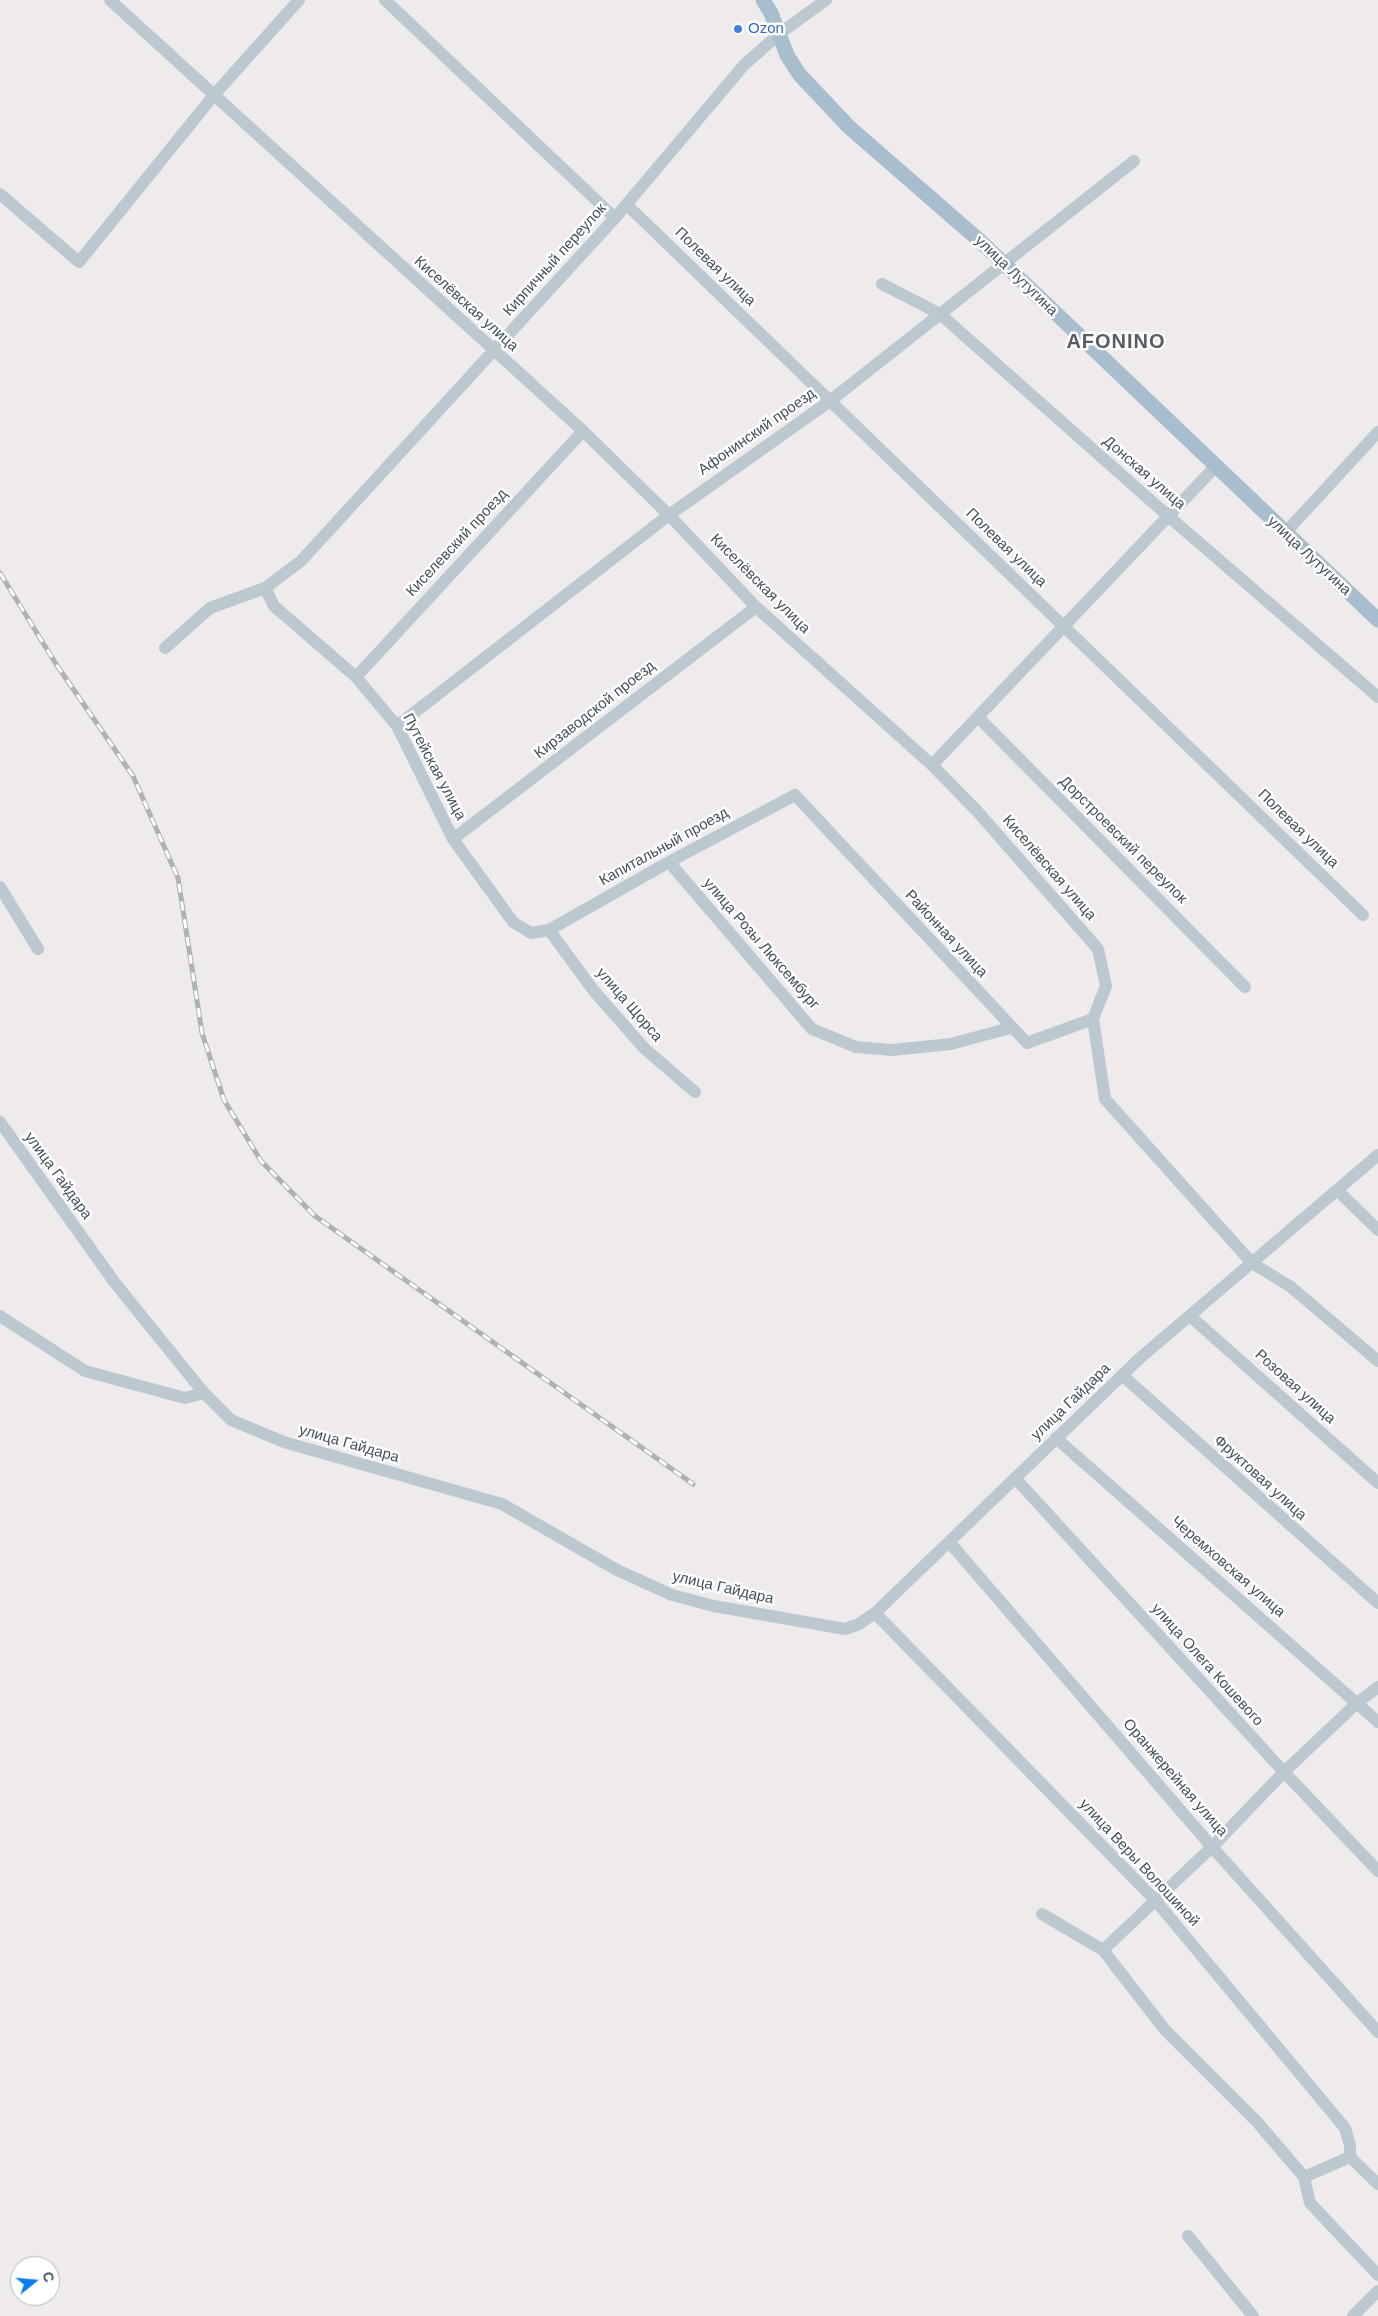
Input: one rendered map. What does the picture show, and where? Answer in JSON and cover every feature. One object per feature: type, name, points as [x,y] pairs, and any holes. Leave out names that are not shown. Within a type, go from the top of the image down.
[{"type":"main road","name":"улица Лутугина","points":[[763,0],[771,13],[787,55],[799,74],[849,127],[980,241],[1285,534],[1378,620]]},
{"type":"street","name":"Киселёвская улица","points":[[110,0],[582,431],[669,514],[756,607],[932,766],[977,811],[1098,949],[1106,986],[1093,1019]]},
{"type":"street","points":[[0,194],[79,262],[214,95],[300,0]]},
{"type":"street","points":[[385,0],[615,218]]},
{"type":"street","name":"Кирпичный переулок","points":[[165,648],[210,608],[265,588],[301,562],[627,205],[744,65],[778,34],[826,0]]},
{"type":"street","name":"Афонинский проезд","points":[[396,726],[669,514],[830,401],[1134,161]]},
{"type":"street","name":"Полевая улица","points":[[627,205],[1363,914]]},
{"type":"street","name":"Донская улица","points":[[882,284],[940,314],[1167,515],[1378,697]]},
{"type":"street","name":"Киселевский проезд","points":[[356,677],[582,431]]},
{"type":"street","points":[[1285,534],[1378,432]]},
{"type":"street","points":[[932,766],[1167,515],[1215,467]]},
{"type":"street","name":"Путейская улица","points":[[265,588],[274,606],[356,677],[396,726],[453,839],[513,922],[531,933],[549,930]]},
{"type":"street","name":"Кирзаводской проезд","points":[[453,839],[756,607]]},
{"type":"street","name":"Дорстроевский переулок","points":[[978,717],[1245,987]]},
{"type":"street","name":"Районная улица","points":[[795,795],[1010,1028],[1027,1043],[1093,1019]]},
{"type":"street","name":"Капитальный проезд","points":[[549,930],[668,862],[795,795]]},
{"type":"street","name":"улица Розы Люксембург","points":[[668,862],[812,1029],[856,1047],[892,1050],[951,1044],[1010,1028]]},
{"type":"street","points":[[0,887],[38,949]]},
{"type":"street","name":"улица Щорса","points":[[549,930],[594,992],[644,1048],[695,1092]]},
{"type":"street","points":[[1093,1019],[1105,1098],[1252,1263],[1291,1287],[1378,1361]]},
{"type":"street","name":"улица Гайдара","points":[[0,1122],[115,1283],[204,1394],[231,1420],[284,1442],[502,1504],[617,1570],[672,1595],[714,1606],[845,1629],[859,1624],[875,1613],[950,1543],[1122,1375],[1378,1155]]},
{"type":"street","points":[[1337,1190],[1378,1230]]},
{"type":"street","points":[[0,1316],[85,1371],[185,1398],[204,1394]]},
{"type":"street","name":"Розовая улица","points":[[1190,1316],[1378,1483]]},
{"type":"street","name":"Фруктовая улица","points":[[1122,1375],[1378,1603]]},
{"type":"street","name":"Черемховская улица","points":[[1056,1438],[1378,1722]]},
{"type":"street","name":"улица Олега Кошевого","points":[[1015,1478],[1284,1772],[1378,1871]]},
{"type":"street","name":"Оранжерейная улица","points":[[950,1543],[1212,1847],[1378,2032]]},
{"type":"street","name":"улица Веры Волошиной","points":[[875,1613],[1156,1900],[1345,2128],[1350,2144],[1350,2156]]},
{"type":"street","points":[[1103,1950],[1212,1847],[1284,1772],[1357,1703],[1378,1687]]},
{"type":"street","points":[[1042,1914],[1103,1950],[1165,2030],[1258,2123],[1304,2177],[1310,2203],[1378,2275]]},
{"type":"street","points":[[1304,2177],[1350,2156],[1378,2184]]},
{"type":"street","points":[[1188,2236],[1253,2316]]},
{"type":"street","points":[[1353,2316],[1378,2291]]},
{"type":"railway","points":[[0,573],[56,664],[133,776],[178,878],[202,1033],[224,1100],[261,1161],[315,1216],[693,1484]]},
{"type":"place","name":"Ozon","points":[[738,29]]},
{"type":"district","name":"AFONINO","points":[[1116,342]]}]
